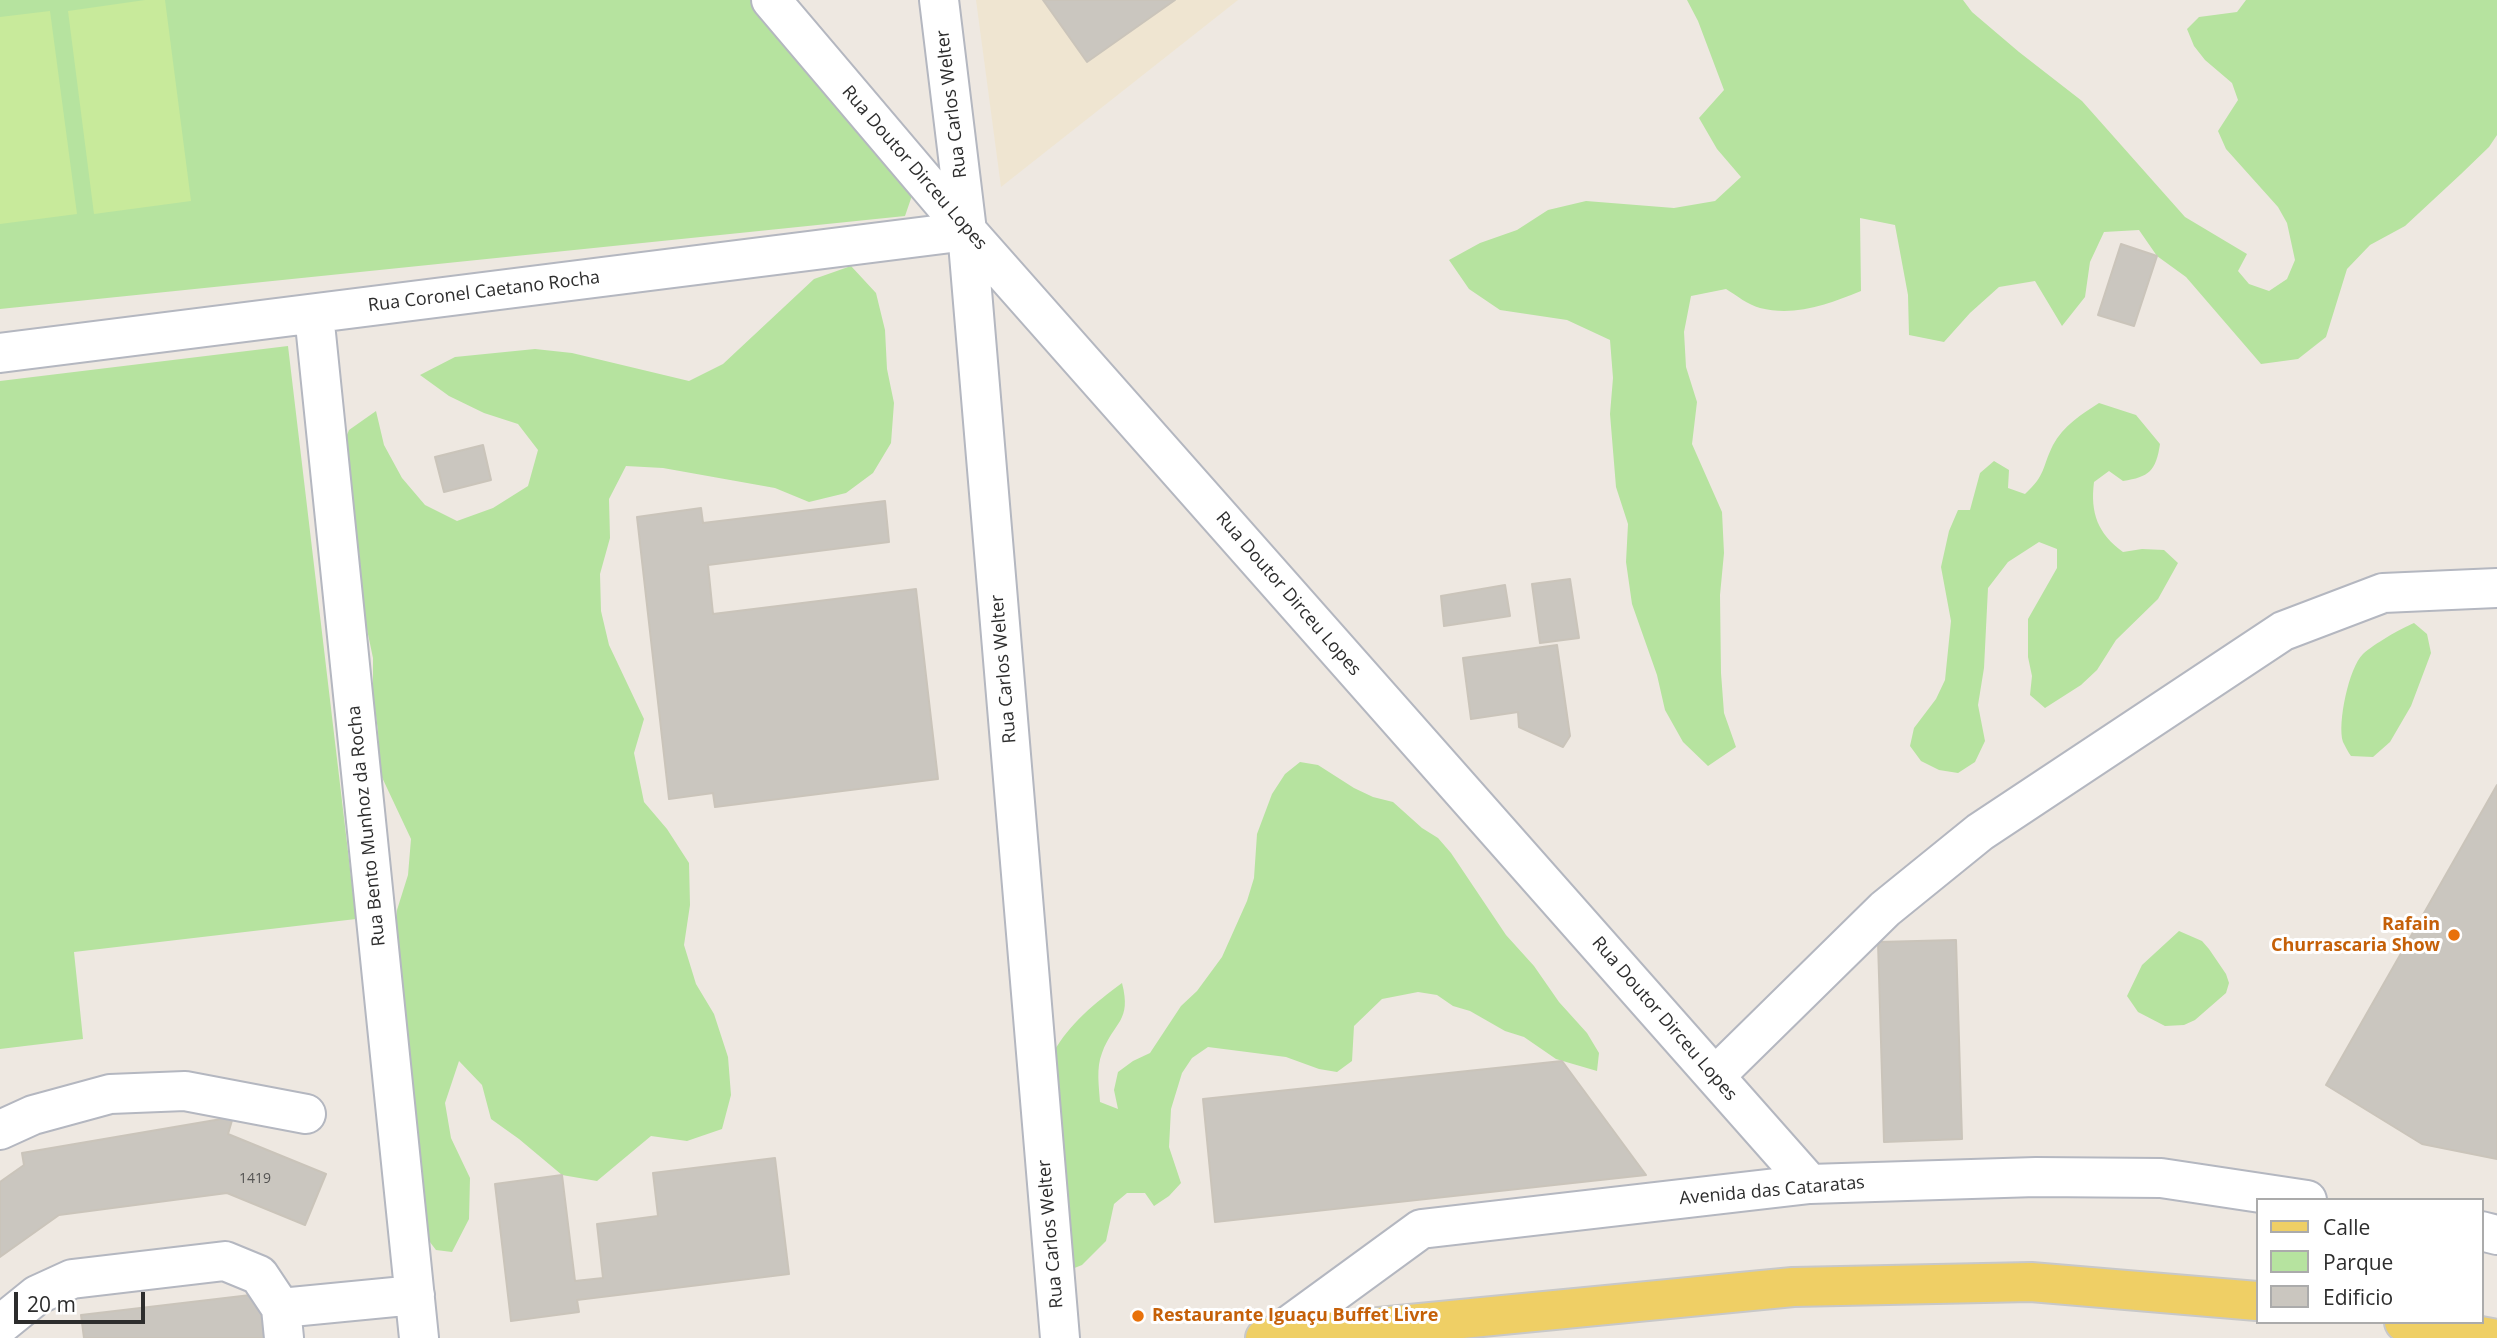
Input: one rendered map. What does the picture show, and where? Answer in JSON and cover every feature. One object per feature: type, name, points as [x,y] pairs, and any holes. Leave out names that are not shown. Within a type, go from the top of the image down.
[{"type":"main road","name":"Avenida das Cataratas","points":[[1269,1337],[1793,1287],[2031,1282],[2256,1301]]},
{"type":"main road","points":[[2415,1324],[2491,1338]]},
{"type":"street","name":"Rua Doutor Dirceu Lopes","points":[[771,0],[967,230],[1810,1184]]},
{"type":"street","name":"Rua Carlos Welter","points":[[939,0],[967,230],[1060,1338]]},
{"type":"street","name":"Rua Coronel Caetano Rocha","points":[[0,353],[967,230]]},
{"type":"street","name":"Rua Bento Munhoz da Rocha","points":[[314,314],[419,1338]]},
{"type":"street","points":[[1715,1076],[1885,909],[1980,832],[2283,631],[2383,593],[2497,588]]},
{"type":"street","points":[[0,1130],[33,1115],[110,1094],[185,1091],[306,1114]]},
{"type":"street","name":"Avenida das Cataratas","points":[[1269,1337],[1421,1228],[1810,1184],[2036,1177],[2161,1178],[2294,1198]]},
{"type":"street","points":[[0,1325],[37,1295],[72,1279],[225,1261],[258,1275],[282,1323],[415,1295]]},
{"type":"shaded area","points":[[976,0],[1238,0],[1001,187]]},
{"type":"green space","points":[[0,0],[762,0],[917,181],[905,216],[0,309]]},
{"type":"green space","points":[[145,0],[165,0],[191,201],[94,214],[68,11]]},
{"type":"green space","points":[[1687,0],[1963,0],[1972,12],[2019,52],[2082,101],[2185,217],[2247,254],[2238,271],[2249,284],[2269,291],[2287,279],[2295,260],[2287,223],[2278,207],[2226,149],[2218,131],[2238,100],[2232,83],[2205,60],[2194,46],[2187,29],[2199,17],[2237,12],[2246,0],[2497,0],[2497,135],[2489,147],[2405,226],[2370,245],[2347,269],[2326,337],[2298,359],[2261,364],[2186,277],[2157,256],[2139,230],[2104,232],[2090,262],[2085,297],[2062,326],[2035,281],[1999,287],[1970,313],[1944,342],[1909,335],[1908,295],[1895,225],[1860,218],[1861,291],[1824,304],[1786,311],[1756,307],[1726,289],[1691,296],[1684,332],[1686,367],[1697,402],[1692,444],[1722,512],[1724,553],[1720,595],[1721,673],[1724,713],[1736,747],[1708,766],[1683,742],[1665,710],[1657,675],[1632,604],[1626,562],[1628,524],[1616,487],[1610,414],[1613,378],[1610,340],[1567,320],[1500,310],[1469,289],[1449,260],[1480,243],[1517,230],[1548,210],[1586,201],[1674,208],[1715,201],[1741,177],[1717,149],[1699,118],[1724,90],[1698,21]]},
{"type":"green space","points":[[50,11],[77,214],[0,224],[0,17]]},
{"type":"green space","points":[[851,266],[876,293],[885,330],[887,369],[894,403],[891,443],[873,473],[846,493],[809,502],[775,488],[663,468],[626,466],[609,499],[610,538],[600,574],[601,611],[609,645],[644,719],[634,753],[644,802],[667,829],[689,863],[690,905],[684,945],[696,984],[714,1014],[728,1057],[731,1095],[722,1129],[687,1141],[651,1136],[597,1181],[562,1175],[491,1119],[482,1085],[459,1061],[445,1103],[451,1138],[470,1178],[469,1219],[452,1252],[436,1250],[426,1237],[394,939],[397,910],[408,875],[411,839],[379,771],[373,658],[365,620],[359,552],[340,452],[349,430],[376,411],[384,445],[402,478],[425,505],[457,521],[493,508],[528,486],[538,450],[518,424],[484,413],[449,396],[420,375],[455,357],[535,349],[572,353],[689,381],[723,364],[814,279]]},
{"type":"green space","points":[[288,346],[356,919],[74,952],[83,1039],[0,1049],[0,381]]},
{"type":"green space","points":[[2099,403],[2136,415],[2160,444],[2156,461],[2145,475],[2123,481],[2109,471],[2094,482],[2093,503],[2098,522],[2107,538],[2123,552],[2164,550],[2178,563],[2158,599],[2116,640],[2097,670],[2081,685],[2045,708],[2030,695],[2032,676],[2028,657],[2028,619],[2057,568],[2057,549],[2039,542],[2008,562],[1988,588],[1984,668],[1978,705],[1985,741],[1975,762],[1958,773],[1939,770],[1921,761],[1910,746],[1914,728],[1936,699],[1945,680],[1951,621],[1941,567],[1949,531],[1958,510],[1970,510],[1980,473],[1994,461],[2009,470],[2008,488],[2025,494],[2040,476],[2053,445],[2062,432]]},
{"type":"green space","points":[[2414,623],[2427,634],[2431,653],[2411,706],[2390,742],[2373,757],[2351,756],[2343,742],[2342,722],[2353,671],[2368,650]]},
{"type":"green space","points":[[1300,762],[1318,765],[1354,788],[1393,802],[1422,828],[1438,838],[1506,935],[1587,1033],[1599,1053],[1597,1071],[1556,1059],[1524,1037],[1505,1031],[1470,1011],[1453,1006],[1437,995],[1418,992],[1382,999],[1354,1026],[1352,1061],[1337,1072],[1319,1069],[1286,1057],[1208,1047],[1192,1058],[1182,1073],[1171,1109],[1169,1147],[1181,1183],[1169,1196],[1154,1206],[1145,1193],[1127,1193],[1114,1204],[1106,1241],[1082,1265],[1072,1269],[1053,1053],[1067,1032],[1084,1014],[1122,983],[1125,996],[1123,1014],[1102,1053],[1098,1071],[1100,1102],[1118,1109],[1114,1090],[1118,1072],[1150,1053],[1181,1006],[1197,991],[1222,957],[1247,901],[1254,878],[1257,834],[1272,794],[1285,774]]},
{"type":"green space","points":[[2179,931],[2202,941],[2226,974],[2229,983],[2226,993],[2195,1020],[2184,1025],[2165,1026],[2138,1012],[2127,996],[2142,965]]},
{"type":"building","points":[[1043,0],[1175,0],[1087,62]]},
{"type":"building","points":[[2121,244],[2157,256],[2134,326],[2098,315]]},
{"type":"building","points":[[483,445],[491,480],[444,492],[435,457]]},
{"type":"building","points":[[885,501],[889,542],[708,565],[713,614],[916,589],[938,779],[715,807],[713,793],[669,799],[637,517],[701,508],[703,523]]},
{"type":"building","points":[[1570,579],[1579,638],[1540,643],[1532,584]]},
{"type":"building","points":[[1505,585],[1510,616],[1444,626],[1441,596]]},
{"type":"building","points":[[1557,645],[1570,736],[1563,747],[1519,727],[1518,712],[1471,719],[1463,658]]},
{"type":"building","name":"Rafain Churrascaria Show","points":[[2497,785],[2497,1159],[2422,1144],[2326,1085]]},
{"type":"building","points":[[1956,940],[1962,1139],[1884,1142],[1878,942]]},
{"type":"building","points":[[1562,1061],[1646,1175],[1215,1222],[1203,1099]]},
{"type":"building","points":[[233,1117],[228,1134],[326,1174],[305,1225],[227,1193],[59,1215],[0,1257],[0,1182],[24,1165],[22,1153]]},
{"type":"building","points":[[775,1158],[789,1274],[577,1300],[579,1312],[511,1321],[495,1184],[562,1175],[575,1281],[603,1278],[597,1224],[658,1216],[653,1173]]},
{"type":"building","points":[[259,1294],[264,1338],[84,1338],[81,1315]]},
{"type":"place","name":"Rafain Churrascaria Show","points":[[2454,935]]},
{"type":"place","name":"Restaurante Iguaçu Buffet Livre","points":[[1138,1316]]}]
